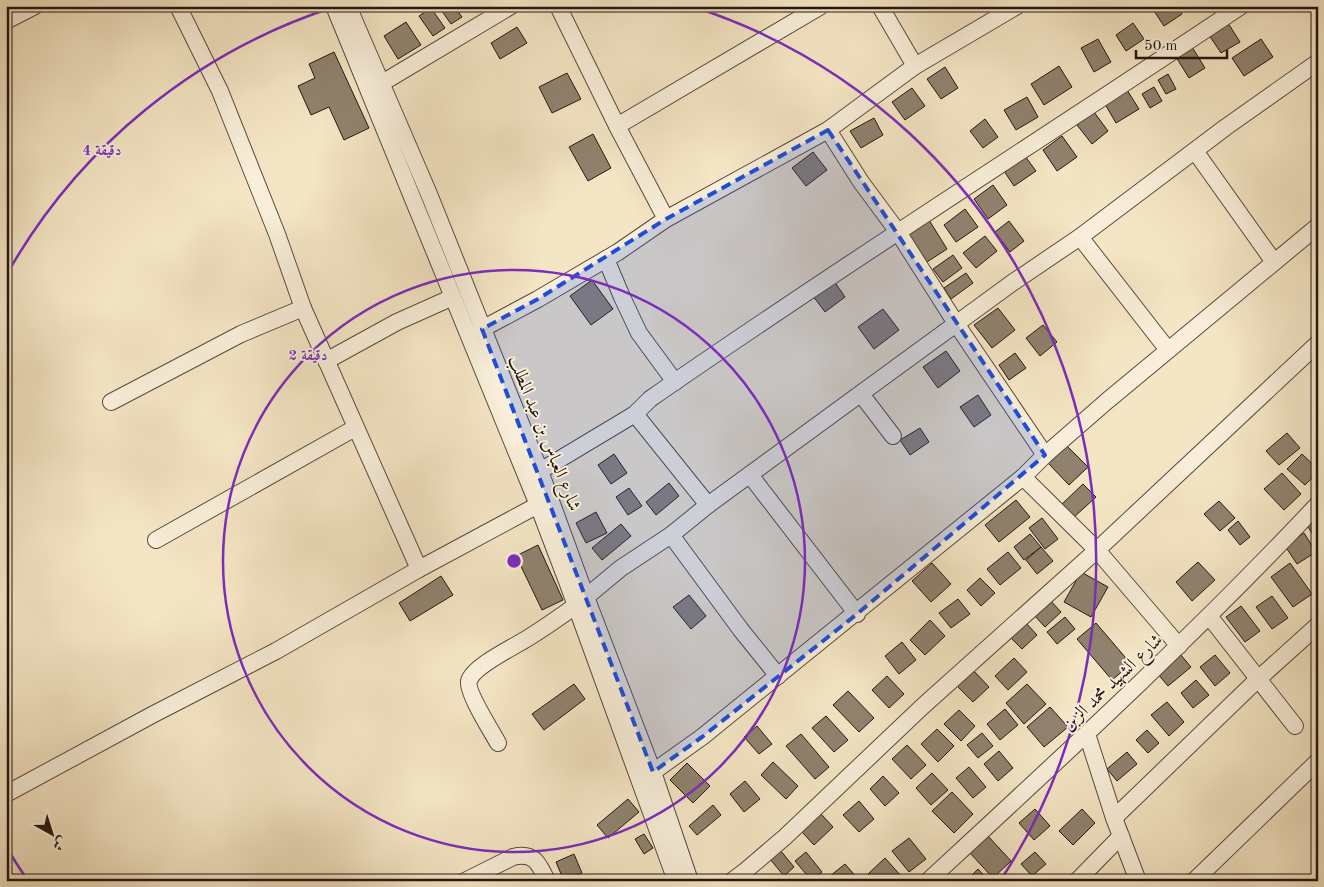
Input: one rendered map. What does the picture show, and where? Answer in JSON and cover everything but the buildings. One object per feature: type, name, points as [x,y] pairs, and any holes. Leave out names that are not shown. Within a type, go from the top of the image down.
[{"type":"street","points":[[6,21],[35,6]]},
{"type":"street","points":[[178,6],[220,90],[277,234],[303,308],[419,569]]},
{"type":"street","name":"شارع العباس بن عبد المطلب","points":[[334,6],[538,505],[581,601],[653,772],[690,881]]},
{"type":"street","name":"شارع العباس بن عبد المطلب","points":[[348,6],[429,194],[540,471],[581,601],[676,881]]},
{"type":"street","points":[[382,83],[512,6]]},
{"type":"street","points":[[558,6],[617,126],[666,219]]},
{"type":"street","points":[[617,126],[821,6]]},
{"type":"street","points":[[880,6],[915,66]]},
{"type":"street","points":[[482,328],[538,299],[606,259],[666,219],[828,130],[915,66],[1016,6]]},
{"type":"street","points":[[540,471],[635,414],[650,399],[816,285],[1241,6]]},
{"type":"street","points":[[498,743],[474,700],[468,681],[486,663],[528,638],[581,601],[620,568],[671,535],[708,505],[1012,283],[1080,238],[1195,150],[1318,62]]},
{"type":"street","points":[[828,130],[861,182],[898,232],[957,325],[1046,455]]},
{"type":"street","points":[[1195,150],[1274,262]]},
{"type":"street","points":[[653,772],[702,737],[857,614],[1023,477],[1168,350],[1318,226]]},
{"type":"street","points":[[1080,238],[1168,350]]},
{"type":"street","points":[[606,259],[639,333],[675,382]]},
{"type":"street","points":[[326,361],[397,322],[453,296]]},
{"type":"street","points":[[111,402],[241,334],[303,308]]},
{"type":"street","points":[[732,881],[785,837],[923,706],[1097,550],[1318,344]]},
{"type":"street","points":[[861,394],[893,436]]},
{"type":"street","points":[[635,414],[708,505]]},
{"type":"street","points":[[156,540],[355,428]]},
{"type":"street","points":[[750,475],[857,614]]},
{"type":"street","points":[[1023,477],[1097,550],[1179,646]]},
{"type":"street","name":"شارع الشهيد محمد الزبن","points":[[928,881],[1179,646],[1238,588],[1318,504]]},
{"type":"street","points":[[6,794],[276,651],[419,569],[538,505]]},
{"type":"street","points":[[671,535],[741,630],[778,676]]},
{"type":"street","points":[[1209,616],[1257,680],[1295,726]]},
{"type":"street","points":[[1114,818],[1257,680],[1318,625]]},
{"type":"street","points":[[1087,734],[1114,818],[1138,881]]},
{"type":"street","points":[[1194,881],[1318,760]]},
{"type":"street","points":[[1076,881],[1121,836]]},
{"type":"street","points":[[465,881],[513,856],[527,855],[537,862],[547,881]]},
{"type":"highlighted area","points":[[828,130],[1045,455],[857,614],[702,737],[653,772],[482,329],[538,299],[666,219]]}]
